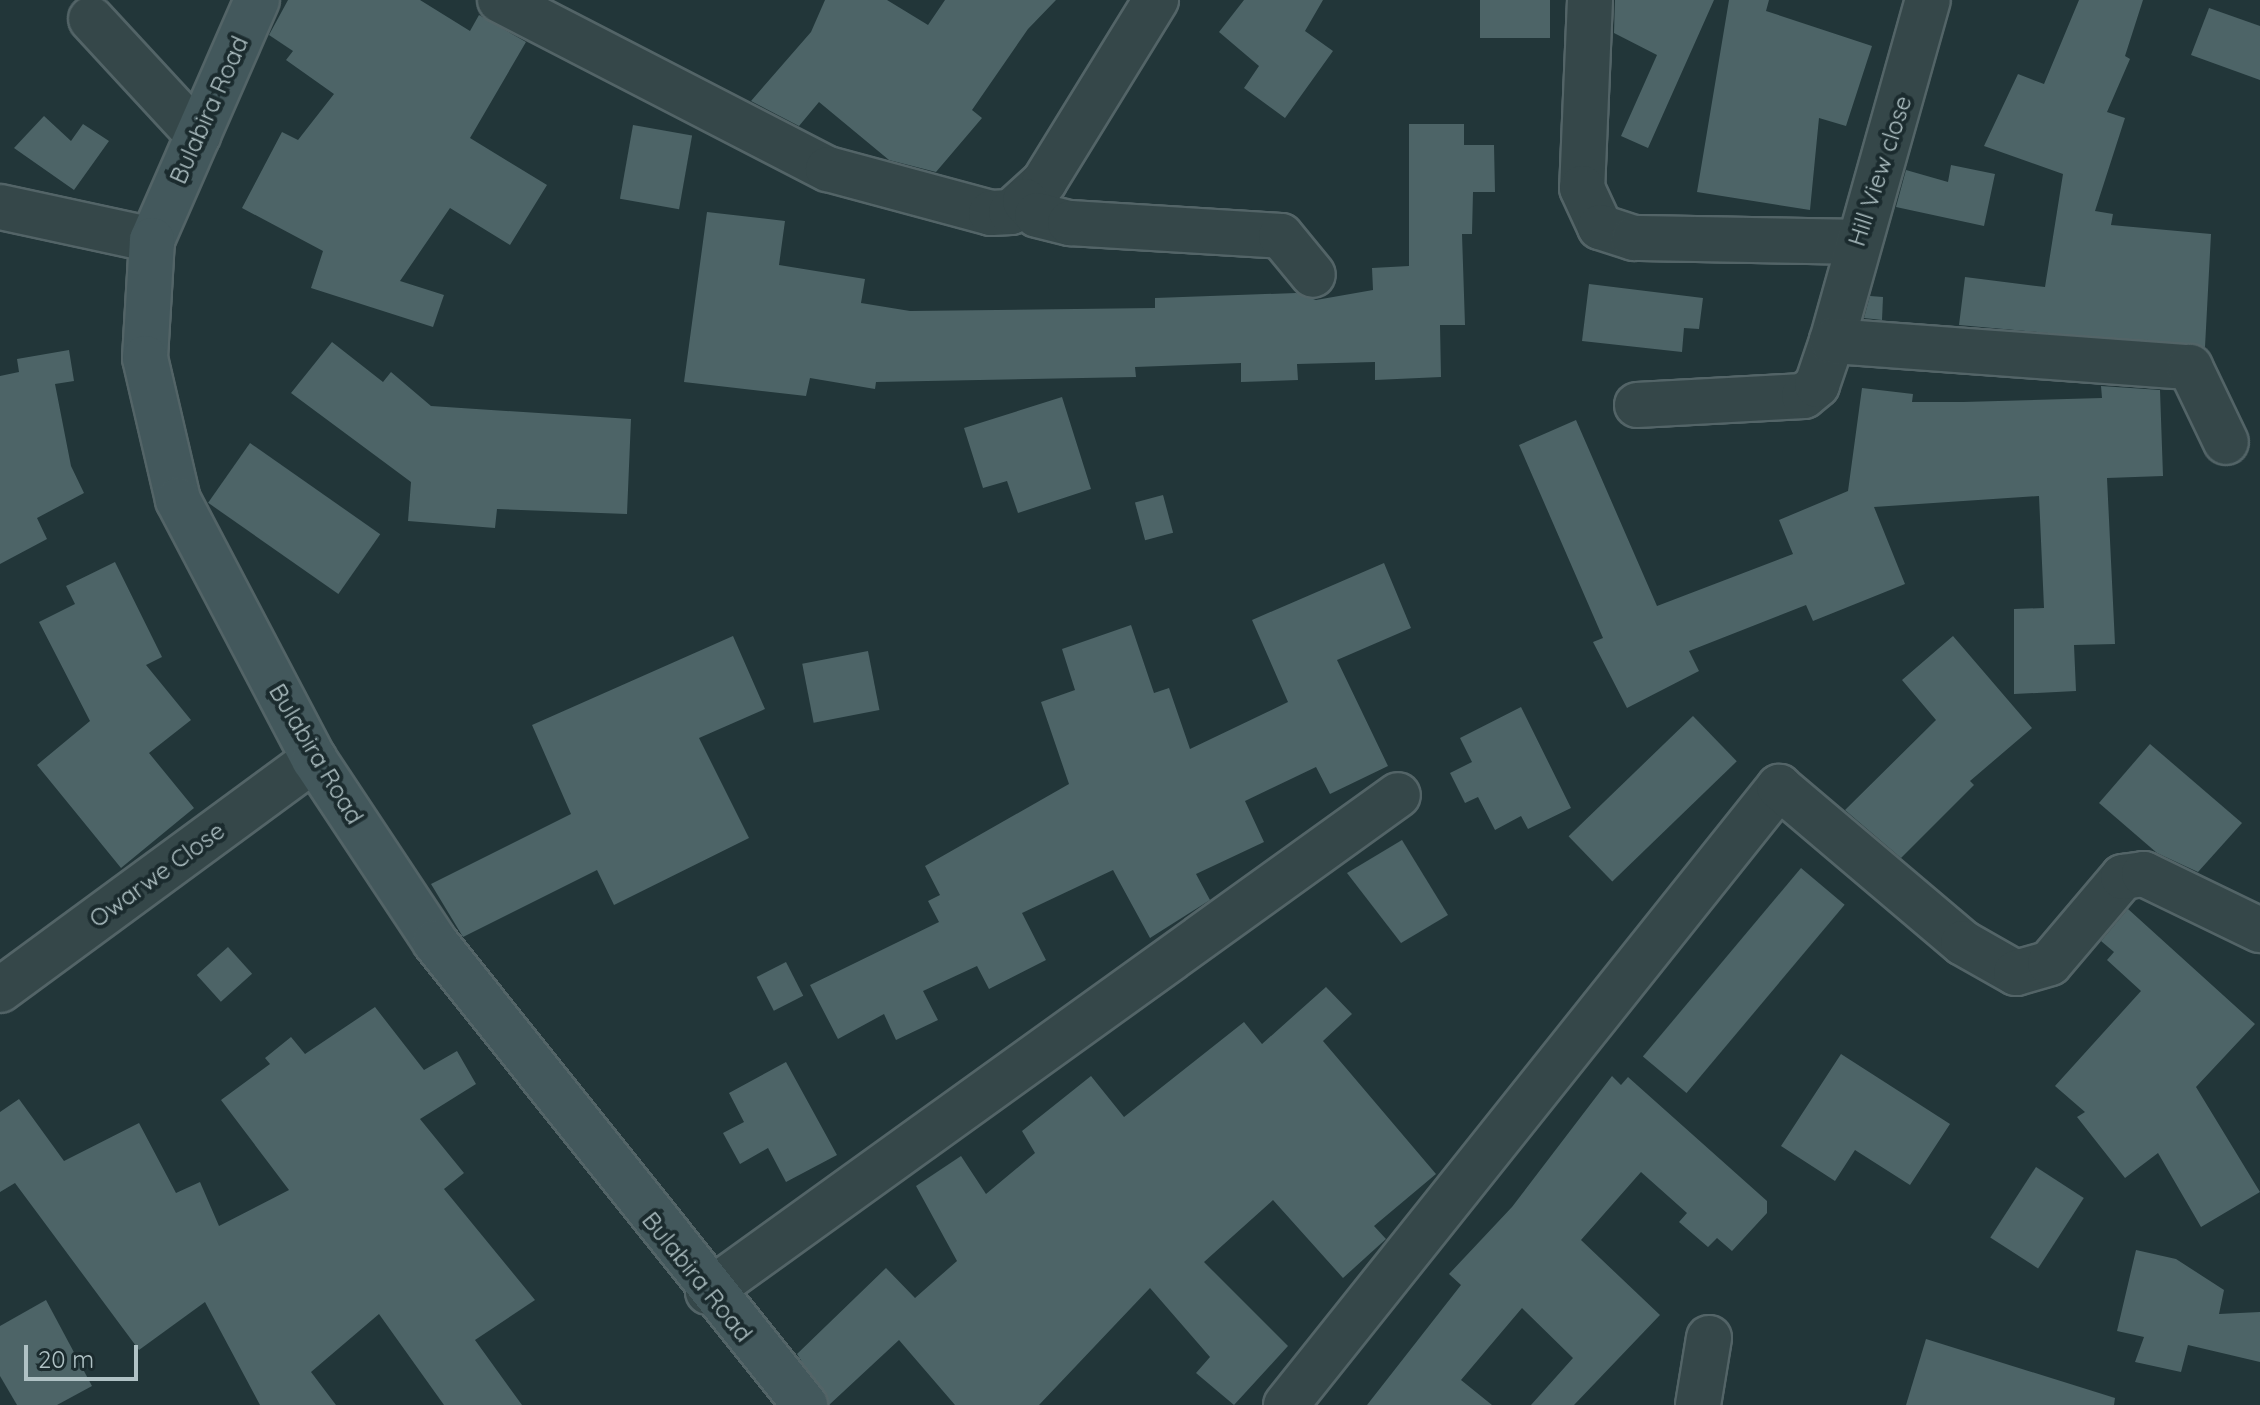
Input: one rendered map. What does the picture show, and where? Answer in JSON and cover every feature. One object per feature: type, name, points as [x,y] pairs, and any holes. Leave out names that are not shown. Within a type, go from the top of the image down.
[{"type":"street","name":"Bulabira Road","points":[[257,0],[152,240],[145,358],[162,451],[178,500],[314,759],[444,954],[708,1292],[805,1405]]},
{"type":"street","points":[[500,0],[828,169],[991,213],[1011,212],[1025,201],[1156,0]]},
{"type":"street","points":[[1590,0],[1582,188],[1600,227],[1634,238],[1855,242]]},
{"type":"street","name":"Hill View close","points":[[1637,405],[1804,396],[1817,385],[1832,341],[1855,242],[1904,107],[1928,0]]},
{"type":"street","points":[[91,19],[198,135]]},
{"type":"street","points":[[1025,201],[1037,215],[1070,223],[1281,236],[1313,275]]},
{"type":"street","points":[[0,207],[152,240]]},
{"type":"street","points":[[1832,341],[2190,367],[2204,383],[2226,442]]},
{"type":"street","name":"Owarwe Close","points":[[0,990],[314,759]]},
{"type":"street","points":[[1286,1405],[1779,787],[1963,943],[2016,973],[2050,963],[2123,877],[2144,874],[2260,930]]},
{"type":"street","points":[[708,1292],[1398,795]]},
{"type":"street","points":[[1698,1405],[1709,1338]]},
{"type":"building","points":[[288,0],[420,0],[470,31],[479,15],[526,42],[470,138],[547,185],[510,245],[450,208],[400,281],[444,295],[433,327],[311,288],[323,251],[242,208],[282,132],[298,140],[334,94],[286,60],[293,51],[269,35]]},
{"type":"building","points":[[825,0],[887,0],[928,25],[945,0],[1056,0],[1028,29],[972,110],[982,118],[936,172],[889,160],[819,102],[799,126],[751,101],[811,32]]},
{"type":"building","points":[[1244,0],[1323,0],[1305,31],[1333,51],[1285,118],[1244,88],[1259,66],[1219,32]]},
{"type":"building","points":[[1480,0],[1550,0],[1550,38],[1480,38]]},
{"type":"building","points":[[1615,0],[1714,0],[1648,148],[1621,136],[1657,55],[1614,33]]},
{"type":"building","points":[[1729,0],[1769,0],[1766,11],[1872,46],[1846,126],[1819,118],[1810,210],[1697,192]]},
{"type":"building","points":[[2079,0],[2143,0],[2125,56],[2130,59],[2107,112],[2125,118],[2095,211],[2113,214],[2111,225],[2211,234],[2205,347],[1959,325],[1965,277],[2045,287],[2063,174],[1984,146],[2018,74],[2044,84]]},
{"type":"building","points":[[2209,8],[2260,26],[2260,80],[2191,55]]},
{"type":"building","points":[[44,116],[71,141],[83,124],[109,141],[74,190],[14,148]]},
{"type":"building","points":[[1409,124],[1464,124],[1464,145],[1494,145],[1495,192],[1473,192],[1472,234],[1462,234],[1465,325],[1440,325],[1441,377],[1375,380],[1375,362],[1297,364],[1298,380],[1241,382],[1241,363],[1135,367],[1136,377],[876,382],[875,389],[810,378],[806,396],[684,382],[707,212],[785,221],[779,265],[865,279],[861,303],[910,311],[1155,308],[1155,298],[1296,293],[1316,300],[1373,290],[1372,268],[1409,266]]},
{"type":"building","points":[[633,125],[692,135],[679,209],[620,199]]},
{"type":"building","points":[[1951,165],[1995,174],[1984,226],[1896,207],[1906,170],[1948,182]]},
{"type":"building","points":[[1589,284],[1703,298],[1699,329],[1684,328],[1682,352],[1582,341]]},
{"type":"building","points":[[1870,296],[1883,297],[1882,320],[1864,318]]},
{"type":"building","points":[[332,342],[383,382],[391,372],[431,406],[631,419],[627,514],[497,509],[495,528],[408,521],[411,482],[291,393]]},
{"type":"building","points":[[69,350],[74,381],[55,384],[71,466],[84,493],[37,518],[47,539],[0,564],[0,376],[19,372],[17,359]]},
{"type":"building","points":[[2101,386],[2160,390],[2163,476],[2107,478],[2115,644],[2074,645],[2076,691],[2014,694],[2014,609],[2044,608],[2039,496],[1874,507],[1905,584],[1813,621],[1806,605],[1689,651],[1699,671],[1627,708],[1593,642],[1603,638],[1519,445],[1576,420],[1657,606],[1793,554],[1779,520],[1848,491],[1862,388],[1913,394],[1912,402],[1963,402],[2102,398]]},
{"type":"building","points":[[1062,397],[1091,489],[1018,513],[1007,481],[983,488],[964,428]]},
{"type":"building","points":[[250,443],[380,534],[338,594],[208,503]]},
{"type":"building","points":[[1163,495],[1173,533],[1145,540],[1135,503]]},
{"type":"building","points":[[115,562],[162,657],[146,665],[191,720],[149,753],[194,808],[121,868],[37,765],[90,721],[39,622],[75,604],[66,586]]},
{"type":"building","points":[[1384,563],[1411,628],[1337,660],[1388,766],[1330,794],[1316,767],[1245,801],[1264,842],[1196,874],[1210,900],[1150,938],[1113,870],[1022,913],[1046,960],[989,989],[977,966],[923,991],[938,1020],[896,1040],[884,1014],[838,1039],[810,985],[939,922],[928,901],[940,895],[925,866],[1069,784],[1041,702],[1075,690],[1062,649],[1131,625],[1154,693],[1169,688],[1190,749],[1288,702],[1252,620]]},
{"type":"building","points":[[733,636],[765,709],[699,738],[749,838],[614,905],[597,870],[463,937],[431,884],[571,814],[532,725]]},
{"type":"building","points":[[1953,636],[2032,728],[1970,781],[1974,785],[1901,858],[1845,810],[1936,720],[1902,680]]},
{"type":"building","points":[[868,651],[879,710],[814,723],[802,664]]},
{"type":"building","points":[[1521,707],[1571,808],[1528,829],[1521,816],[1495,830],[1478,797],[1465,803],[1450,773],[1472,762],[1460,738]]},
{"type":"building","points":[[1693,716],[1737,761],[1612,881],[1569,836]]},
{"type":"building","points":[[2150,744],[2242,823],[2198,872],[2157,853],[2099,803]]},
{"type":"building","points":[[1402,840],[1448,915],[1401,943],[1347,873]]},
{"type":"building","points":[[1801,868],[1845,905],[1687,1093],[1643,1056]]},
{"type":"building","points":[[2128,909],[2255,1024],[2196,1087],[2260,1192],[2201,1227],[2158,1153],[2125,1178],[2077,1117],[2085,1112],[2055,1086],[2141,991],[2107,960],[2114,952],[2101,941]]},
{"type":"building","points":[[228,947],[252,974],[221,1002],[197,975]]},
{"type":"building","points":[[786,962],[803,996],[774,1011],[757,977]]},
{"type":"building","points":[[1326,987],[1352,1014],[1323,1041],[1436,1174],[1374,1226],[1386,1239],[1343,1278],[1273,1200],[1204,1262],[1288,1346],[1234,1405],[1196,1373],[1210,1357],[1150,1288],[1039,1405],[955,1405],[899,1340],[829,1405],[797,1354],[886,1268],[915,1298],[957,1261],[916,1186],[961,1156],[986,1194],[1035,1153],[1022,1131],[1091,1076],[1124,1117],[1244,1022],[1262,1044]]},
{"type":"building","points":[[375,1007],[424,1070],[457,1051],[476,1084],[420,1119],[464,1173],[444,1189],[535,1300],[475,1340],[522,1405],[444,1405],[379,1314],[311,1372],[336,1405],[260,1405],[205,1302],[139,1350],[15,1183],[0,1192],[0,1112],[19,1099],[64,1161],[139,1123],[176,1193],[200,1182],[219,1226],[289,1190],[221,1100],[270,1064],[265,1058],[291,1037],[305,1054]]},
{"type":"building","points":[[1841,1054],[1950,1124],[1910,1185],[1855,1150],[1835,1181],[1781,1146]]},
{"type":"building","points":[[786,1062],[837,1155],[786,1182],[768,1148],[740,1164],[723,1133],[744,1122],[729,1093]]},
{"type":"building","points":[[1612,1076],[1621,1085],[1628,1077],[1767,1201],[1767,1213],[1732,1251],[1717,1238],[1708,1247],[1679,1222],[1687,1213],[1641,1172],[1581,1240],[1660,1315],[1574,1405],[1531,1405],[1573,1358],[1522,1308],[1461,1380],[1492,1405],[1367,1405],[1461,1285],[1449,1274],[1512,1207]]},
{"type":"building","points":[[2036,1167],[2084,1198],[2038,1268],[1990,1237]]},
{"type":"building","points":[[2136,1250],[2176,1259],[2224,1290],[2219,1314],[2260,1312],[2260,1362],[2188,1345],[2181,1372],[2135,1362],[2144,1337],[2117,1331]]},
{"type":"building","points":[[46,1300],[92,1386],[57,1405],[17,1405],[0,1376],[0,1326]]},
{"type":"building","points":[[1926,1339],[2115,1398],[2114,1405],[1906,1405]]}]
